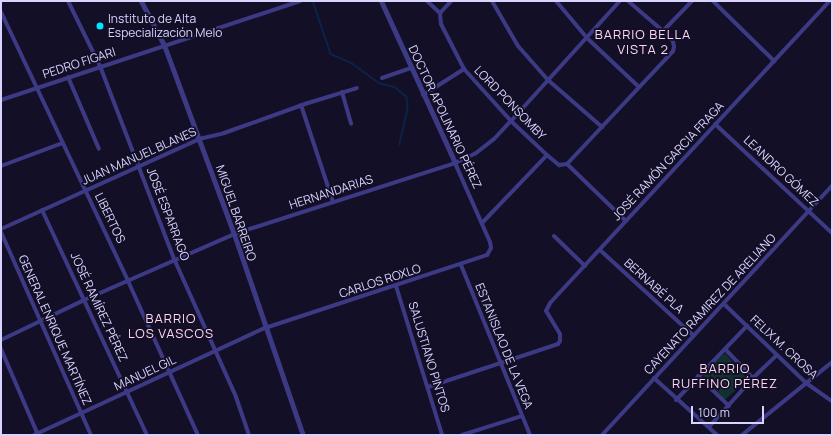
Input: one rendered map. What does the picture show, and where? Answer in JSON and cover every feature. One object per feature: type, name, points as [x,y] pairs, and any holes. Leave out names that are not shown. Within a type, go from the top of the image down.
[{"type":"street","name":"JOSÉ ESPARRAGO","points":[[68,1],[100,66],[175,261],[236,397],[249,435]]},
{"type":"street","name":"MIGUEL BARREIRO","points":[[141,1],[164,46],[199,139],[234,234],[303,435]]},
{"type":"street","name":"PEDRO FIGARI","points":[[1,100],[300,1]]},
{"type":"street","name":"DOCTOR APOLINARIO PÉREZ","points":[[381,1],[490,242]]},
{"type":"street","points":[[427,1],[440,12],[451,1]]},
{"type":"street","points":[[492,1],[518,46],[548,80],[602,127]]},
{"type":"street","points":[[556,1],[587,38],[639,87]]},
{"type":"street","name":"HERNANDARIAS","points":[[1,340],[84,300],[234,234],[455,164],[484,147],[511,121],[620,1]]},
{"type":"street","points":[[626,221],[568,164],[673,51],[673,41],[628,1]]},
{"type":"street","points":[[663,31],[692,1]]},
{"type":"street","points":[[713,1],[774,61]]},
{"type":"street","name":"JOSÉ RAMÓN GARCIA FRAGA","points":[[500,365],[554,346],[560,341],[560,334],[547,314],[546,308],[830,1]]},
{"type":"street","name":"LIBERTOS","points":[[1,12],[171,373],[198,435]]},
{"type":"street","name":"LORD PONSOMBY","points":[[440,12],[441,24],[464,70],[511,121],[547,155],[559,165],[568,164]]},
{"type":"street","points":[[382,78],[411,68]]},
{"type":"street","points":[[423,95],[464,70]]},
{"type":"street","points":[[68,77],[99,149]]},
{"type":"street","name":"JUAN MANUEL BLANES","points":[[1,231],[85,190],[199,139],[242,127],[301,105],[357,88]]},
{"type":"street","points":[[342,92],[351,124]]},
{"type":"street","points":[[301,105],[333,202]]},
{"type":"street","name":"LEANDRO GÓMEZ","points":[[715,124],[832,233]]},
{"type":"street","points":[[1,166],[63,143]]},
{"type":"street","points":[[482,224],[547,155]]},
{"type":"street","name":"CAYENATO RAMIREZ DE ARELIANO","points":[[602,435],[832,186]]},
{"type":"street","name":"JOSÉ RAMÍREZ PÉREZ","points":[[42,210],[147,435]]},
{"type":"street","name":"GENERAL ENRIQUE MARTÍNEZ","points":[[1,231],[91,435]]},
{"type":"street","points":[[554,236],[585,266]]},
{"type":"street","name":"CARLOS ROXLO","points":[[265,328],[487,255],[491,248],[490,242]]},
{"type":"street","name":"BERNABÉ PLA","points":[[600,250],[694,336]]},
{"type":"street","name":"ESTANISLAO DE LA VEGA","points":[[460,265],[530,435]]},
{"type":"street","name":"SALUSTIANO PINTOS","points":[[396,286],[442,435]]},
{"type":"street","name":"FELIX M. CROSA","points":[[724,304],[806,383],[832,401]]},
{"type":"street","points":[[676,400],[747,326]]},
{"type":"street","name":"MANUEL GIL","points":[[36,434],[171,373],[215,350],[265,328]]},
{"type":"street","points":[[1,349],[36,434]]},
{"type":"street","points":[[725,349],[753,378]]},
{"type":"street","points":[[709,427],[753,378],[777,355]]},
{"type":"street","points":[[742,435],[832,362]]},
{"type":"street","points":[[428,387],[500,365]]},
{"type":"street","points":[[698,376],[729,406]]},
{"type":"street","points":[[654,378],[676,400],[717,435]]},
{"type":"street","points":[[462,435],[522,416]]},
{"type":"green space","points":[[725,353],[748,379],[725,400],[702,373]]},
{"type":"waterway","points":[[313,1],[331,54],[353,64],[379,83],[395,87],[407,97],[408,109],[400,144]]},
{"type":"place","name":"Instituto de Alta Especialización Melo","points":[[100,26]]},
{"type":"district","name":"BARRIO BELLA VISTA 2","points":[[643,42]]},
{"type":"district","name":"BARRIO LOS VASCOS","points":[[171,326]]},
{"type":"district","name":"BARRIO RUFFINO PÉREZ","points":[[725,376]]}]
